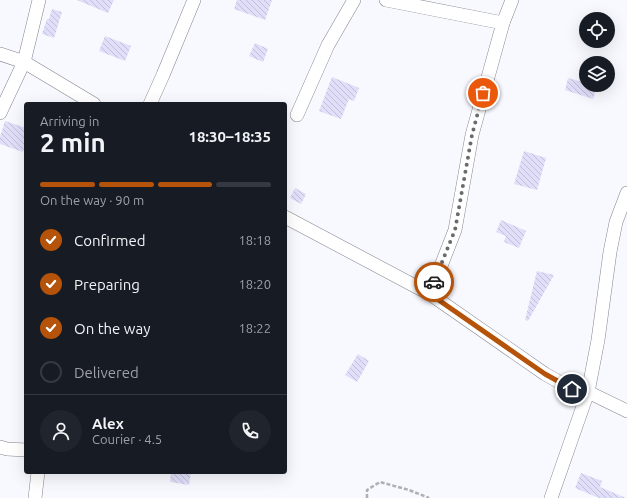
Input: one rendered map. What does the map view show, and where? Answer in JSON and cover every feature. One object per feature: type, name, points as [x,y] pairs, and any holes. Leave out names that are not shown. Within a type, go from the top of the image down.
[{"type":"street","points":[[0,113],[24,62],[39,0]]},
{"type":"street","points":[[151,102],[194,0]]},
{"type":"street","points":[[297,115],[328,45],[354,0]]},
{"type":"street","points":[[386,0],[503,23]]},
{"type":"street","points":[[430,294],[455,230],[472,135],[503,23],[512,0]]},
{"type":"street","points":[[0,54],[24,62],[91,102]]},
{"type":"street","points":[[551,498],[588,392],[598,340],[610,252],[616,222],[627,193]]},
{"type":"street","points":[[287,218],[430,294],[545,374],[572,389],[588,392],[627,411]]},
{"type":"street","points":[[0,447],[24,450]]},
{"type":"street","points":[[35,498],[38,474]]},
{"type":"path","points":[[367,498],[367,490],[380,482],[409,490],[429,498]]},
{"type":"building","points":[[77,0],[114,0],[108,13]]},
{"type":"building","points":[[237,0],[272,0],[265,20],[234,9]]},
{"type":"building","points":[[52,9],[62,12],[54,38],[42,34]]},
{"type":"building","points":[[105,36],[131,46],[125,61],[99,51]]},
{"type":"building","points":[[255,43],[268,49],[263,62],[249,56]]},
{"type":"building","points":[[332,77],[359,88],[354,101],[349,99],[341,119],[319,111]]},
{"type":"building","points":[[568,78],[579,81],[579,92],[595,92],[593,99],[565,90]]},
{"type":"building","points":[[5,121],[24,127],[23,152],[0,144],[0,137]]},
{"type":"building","points":[[524,151],[546,158],[537,190],[514,184]]},
{"type":"building","points":[[295,188],[306,194],[301,204],[290,198]]},
{"type":"building","points":[[501,220],[526,231],[519,248],[504,242],[506,236],[496,232]]},
{"type":"building","points":[[537,271],[554,275],[528,321],[525,320]]},
{"type":"building","points":[[358,354],[369,361],[357,382],[345,375]]},
{"type":"building","points":[[581,473],[602,481],[600,487],[626,498],[599,498],[575,488]]},
{"type":"building","points":[[171,474],[191,474],[189,485],[170,482]]},
{"type":"way so far","points":[[434,282],[455,230],[472,135],[483,93]]},
{"type":"route","points":[[434,282],[430,294],[545,374],[572,389]]}]
